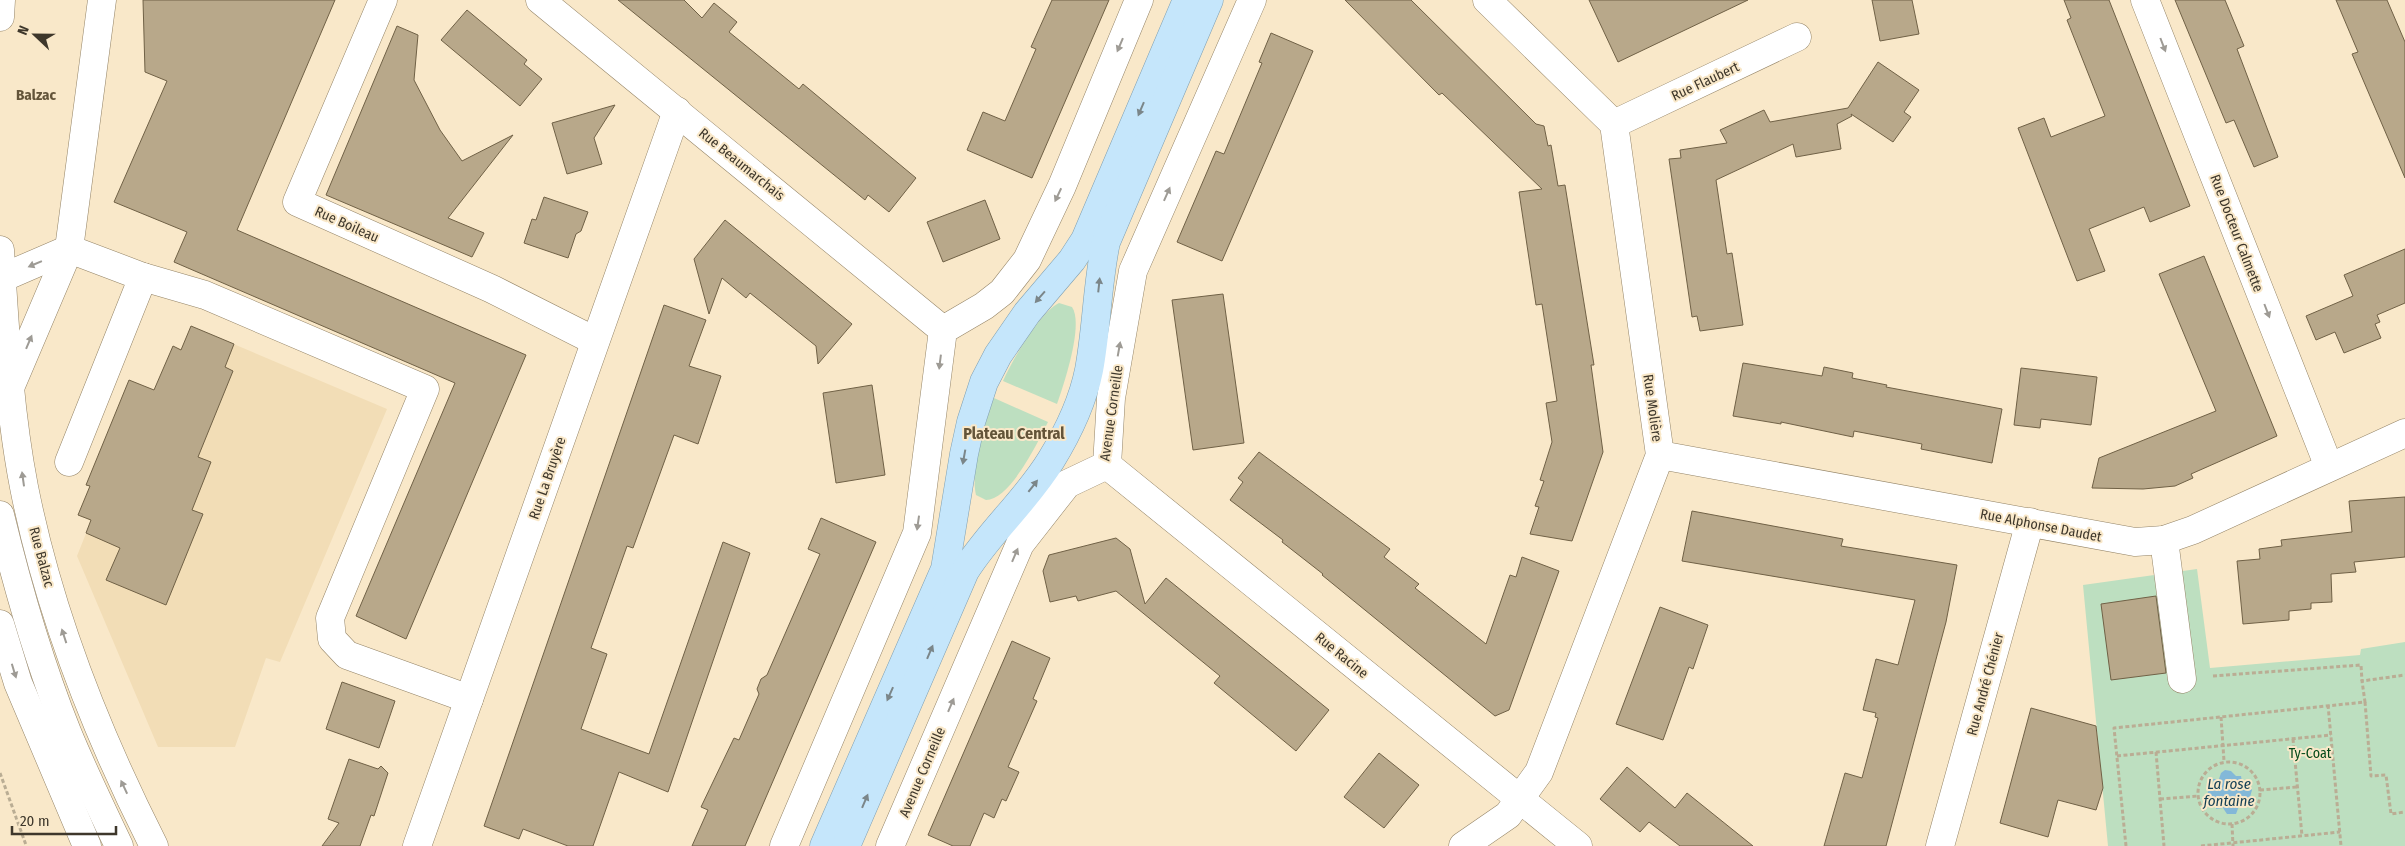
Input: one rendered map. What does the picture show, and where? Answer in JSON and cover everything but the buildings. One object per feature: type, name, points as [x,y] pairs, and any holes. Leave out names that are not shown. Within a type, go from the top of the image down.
[{"type":"main road","points":[[824,846],[945,569],[967,438],[984,382],[998,355],[1027,313],[1072,260],[1086,240],[1188,0]]},
{"type":"main road","name":"Avenue Corneille","points":[[846,846],[964,571],[990,535],[1032,487],[1065,435],[1089,371],[1100,268],[1106,242],[1209,0]]},
{"type":"street","points":[[0,17],[1,0]]},
{"type":"street","points":[[10,387],[69,249],[102,0]]},
{"type":"street","name":"Rue Boileau","points":[[383,0],[297,202],[492,289],[595,341]]},
{"type":"street","name":"Rue Beaumarchais","points":[[540,0],[943,330]]},
{"type":"street","points":[[784,846],[917,533],[943,330],[984,306],[1002,292],[1028,260],[1062,186],[1139,0]]},
{"type":"street","name":"Avenue Corneille","points":[[890,846],[1020,544],[1067,484],[1106,465],[1111,398],[1133,271],[1252,0]]},
{"type":"street","points":[[1487,0],[1614,124]]},
{"type":"street","name":"Rue Docteur Calmette","points":[[2145,0],[2329,467]]},
{"type":"street","name":"Rue Flaubert","points":[[1614,124],[1797,37]]},
{"type":"street","name":"Rue La Bruyère","points":[[417,846],[677,111]]},
{"type":"street","name":"Rue Molière","points":[[1463,846],[1508,815],[1539,772],[1660,455],[1614,124]]},
{"type":"street","points":[[1,280],[69,249],[143,277],[204,295],[425,389],[330,618],[332,639],[347,655],[469,699]]},
{"type":"street","name":"Rue Balzac","points":[[0,250],[10,387],[24,486],[54,605],[75,670],[108,751],[154,846]]},
{"type":"street","points":[[69,462],[143,277]]},
{"type":"street","name":"Rue Alphonse Daudet","points":[[1660,455],[2135,542],[2164,540],[2201,526],[2405,433]]},
{"type":"street","name":"Rue Racine","points":[[1106,465],[1578,846]]},
{"type":"street","points":[[0,515],[14,573],[49,683],[84,771],[119,846]]},
{"type":"street","name":"Rue André Chénier","points":[[1940,846],[2030,522]]},
{"type":"street","points":[[2164,540],[2182,679]]},
{"type":"street","points":[[0,624],[18,683],[87,846]]},
{"type":"path","points":[[2182,679],[2361,665],[2371,776],[2386,775],[2391,814],[2405,812]]},
{"type":"path","points":[[2362,681],[2405,675]]},
{"type":"path","points":[[2126,846],[2114,728],[2365,702]]},
{"type":"path","points":[[2328,705],[2341,846]]},
{"type":"path","points":[[2221,717],[2224,762]]},
{"type":"path","points":[[2117,756],[2331,735]]},
{"type":"path","points":[[2293,739],[2302,836]]},
{"type":"path","points":[[2156,752],[2164,846]]},
{"type":"path","points":[[2224,762],[2238,763],[2248,768],[2255,775],[2260,790],[2254,812],[2246,819],[2232,824],[2218,822],[2209,818],[2202,810],[2198,796],[2201,778],[2208,769],[2224,762]]},
{"type":"path","points":[[0,773],[26,845]]},
{"type":"path","points":[[2260,790],[2297,787]]},
{"type":"path","points":[[2160,799],[2198,796]]},
{"type":"path","points":[[2232,824],[2233,844]]},
{"type":"path","points":[[2201,846],[2340,832]]},
{"type":"shaded area","points":[[191,326],[387,409],[280,662],[266,658],[235,747],[158,747],[77,556],[91,521],[78,515],[103,491],[86,485],[129,380],[154,390],[173,346],[181,349]]},
{"type":"green space","points":[[1059,303],[1072,307],[1076,327],[1072,354],[1057,404],[1003,381],[1019,350],[1035,327],[1051,308]]},
{"type":"green space","points":[[994,398],[1048,422],[1014,481],[1004,491],[986,500],[976,495],[975,472],[983,433]]},
{"type":"green space","name":"Ty-Coat","points":[[2197,569],[2210,668],[2360,655],[2361,649],[2405,642],[2405,846],[2108,846],[2083,585]]},
{"type":"water","name":"La rose fontaine","points":[[2225,770],[2231,771],[2236,776],[2241,776],[2242,782],[2248,784],[2252,790],[2250,797],[2245,799],[2245,805],[2239,806],[2236,814],[2227,814],[2223,808],[2216,809],[2216,803],[2209,800],[2207,795],[2209,789],[2214,786],[2213,779],[2219,779],[2221,773]]},
{"type":"district","name":"Balzac","points":[[36,95]]},
{"type":"district","name":"Plateau Central","points":[[1014,433]]}]
